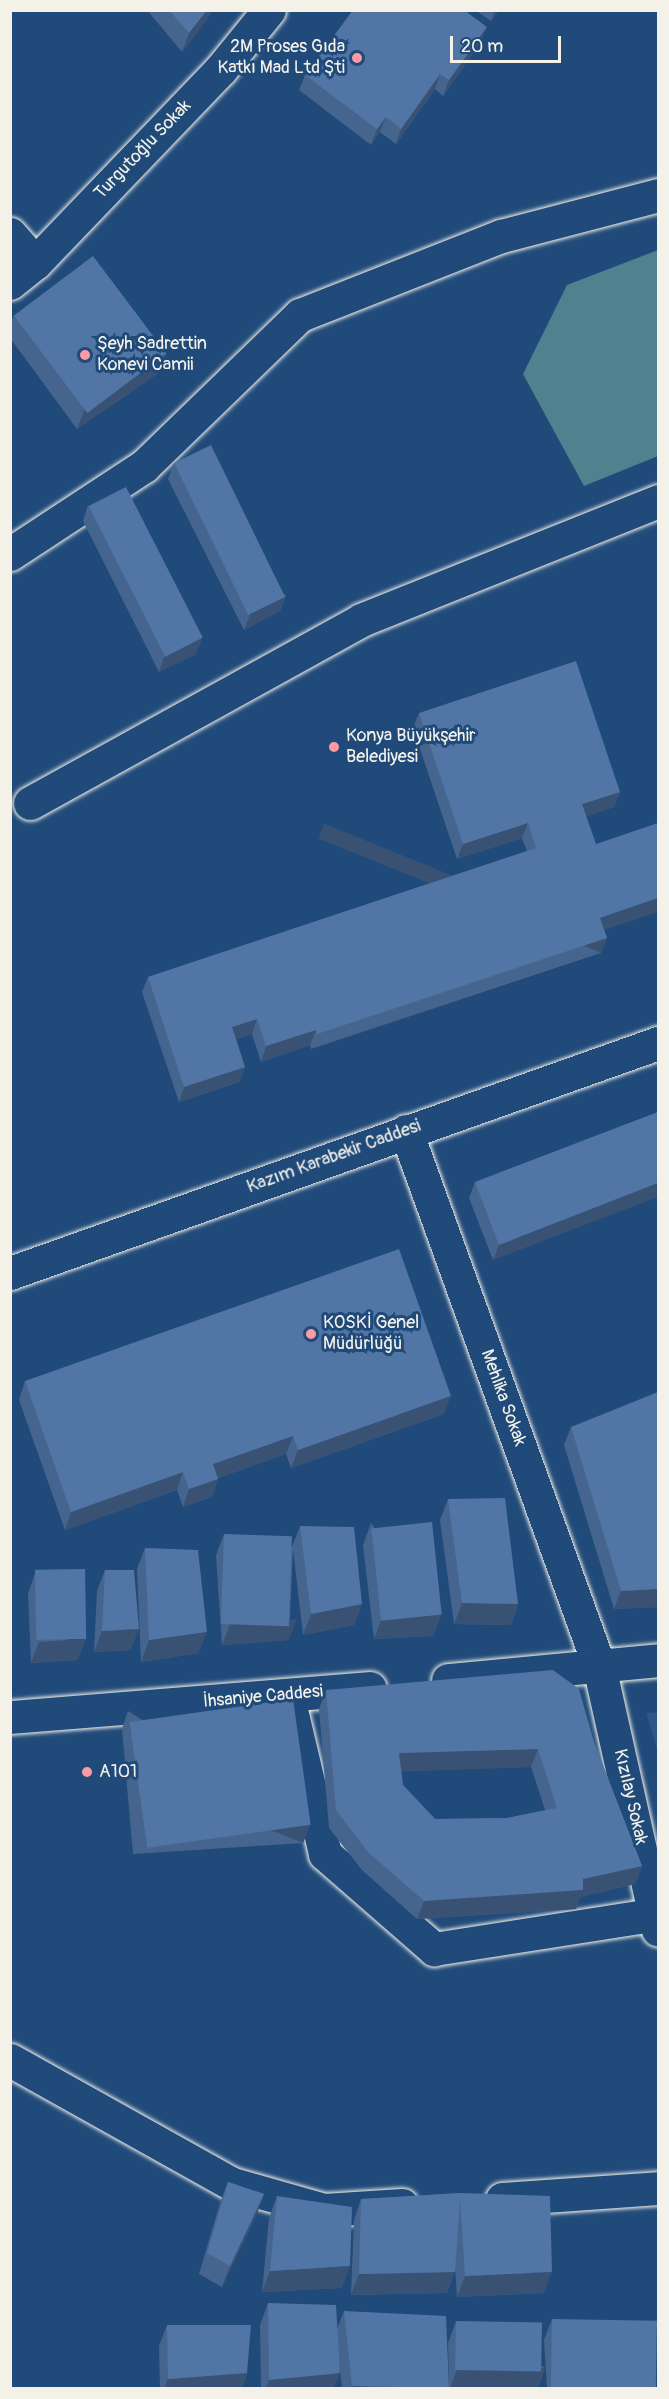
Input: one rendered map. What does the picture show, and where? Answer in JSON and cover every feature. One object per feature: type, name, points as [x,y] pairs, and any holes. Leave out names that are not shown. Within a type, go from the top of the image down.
[{"type":"street","name":"Turgutoğlu Sokak","points":[[23,273],[221,69],[269,10]]},
{"type":"street","points":[[10,554],[144,466],[300,315],[501,236],[658,195]]},
{"type":"street","points":[[10,234],[23,273]]},
{"type":"street","points":[[30,803],[360,620],[658,501]]},
{"type":"street","name":"Kazım Karabekir Caddesi","points":[[10,1273],[658,1043]]},
{"type":"street","name":"Mehlika Sokak","points":[[406,1131],[600,1666]]},
{"type":"street","name":"İhsaniye Caddesi","points":[[10,1718],[288,1695],[658,1660]]},
{"type":"street","name":"Kızılay Sokak","points":[[600,1666],[658,1919]]},
{"type":"street","points":[[288,1695],[326,1854],[434,1949],[658,1919]]},
{"type":"street","points":[[10,2060],[232,2184],[324,2210],[431,2203]]},
{"type":"street","points":[[467,2201],[658,2188]]},
{"type":"shaded area","points":[[658,1712],[658,1752],[646,1713]]},
{"type":"green space","points":[[658,250],[658,456],[584,486],[523,374],[567,285]]},
{"type":"building","points":[[169,10],[207,10],[189,33]]},
{"type":"building","points":[[353,10],[464,10],[487,27],[449,80],[440,74],[401,129],[386,117],[377,129],[305,75]]},
{"type":"building","name":"Şeyh Sadrettin Konevi Camii","points":[[93,256],[166,353],[87,413],[14,316]]},
{"type":"building","points":[[211,445],[285,597],[248,615],[174,463]]},
{"type":"building","points":[[126,487],[203,638],[165,657],[89,506]]},
{"type":"building","points":[[576,661],[620,792],[582,804],[596,844],[658,823],[658,898],[600,918],[607,938],[317,1034],[316,1030],[266,1046],[257,1019],[232,1027],[245,1067],[184,1087],[148,977],[536,848],[528,823],[463,844],[419,713]]},
{"type":"building","points":[[658,1112],[658,1183],[499,1245],[475,1182]]},
{"type":"building","name":"KOSKİ Genel Müdürlüğü","points":[[399,1249],[451,1396],[298,1450],[293,1436],[213,1464],[218,1479],[189,1489],[183,1472],[71,1512],[25,1381]]},
{"type":"building","points":[[658,1392],[658,1589],[621,1591],[571,1427]]},
{"type":"building","points":[[505,1498],[518,1604],[462,1603],[448,1499]]},
{"type":"building","points":[[432,1522],[442,1614],[381,1621],[371,1528]]},
{"type":"building","points":[[300,1526],[354,1527],[362,1604],[311,1614]]},
{"type":"building","points":[[224,1534],[292,1536],[289,1626],[221,1624]]},
{"type":"building","points":[[145,1548],[198,1550],[207,1632],[149,1640]]},
{"type":"building","points":[[85,1569],[86,1639],[36,1640],[35,1570]]},
{"type":"building","points":[[105,1570],[134,1570],[139,1629],[102,1631]]},
{"type":"building","points":[[553,1670],[579,1689],[594,1742],[642,1866],[583,1879],[583,1890],[424,1901],[368,1852],[336,1810],[326,1690]],"holes":[[[538,1749],[557,1808],[507,1818],[435,1819],[403,1785],[399,1753]]]},
{"type":"building","points":[[293,1699],[311,1825],[147,1848],[130,1722]]},
{"type":"building","points":[[228,2182],[264,2194],[230,2266],[207,2253]]},
{"type":"building","points":[[461,2193],[550,2196],[552,2272],[465,2276],[460,2200],[455,2272],[359,2274],[361,2199]]},
{"type":"building","points":[[277,2196],[352,2207],[350,2266],[270,2271]]},
{"type":"building","points":[[268,2303],[336,2305],[340,2373],[269,2380]]},
{"type":"building","points":[[344,2311],[446,2316],[449,2388],[352,2386]]},
{"type":"building","points":[[552,2319],[657,2321],[656,2388],[551,2388]]},
{"type":"building","points":[[456,2321],[542,2323],[541,2371],[455,2370]]},
{"type":"building","points":[[167,2325],[251,2325],[247,2373],[168,2379]]},
{"type":"place","name":"2M Proses Gıda Katkı Mad Ltd Şti","points":[[357,58]]},
{"type":"place","name":"Şeyh Sadrettin Konevi Camii","points":[[85,355]]},
{"type":"place","name":"Konya Büyükşehir Belediyesi","points":[[334,747]]},
{"type":"place","name":"KOSKİ Genel Müdürlüğü","points":[[311,1334]]},
{"type":"place","name":"A101","points":[[87,1772]]}]
